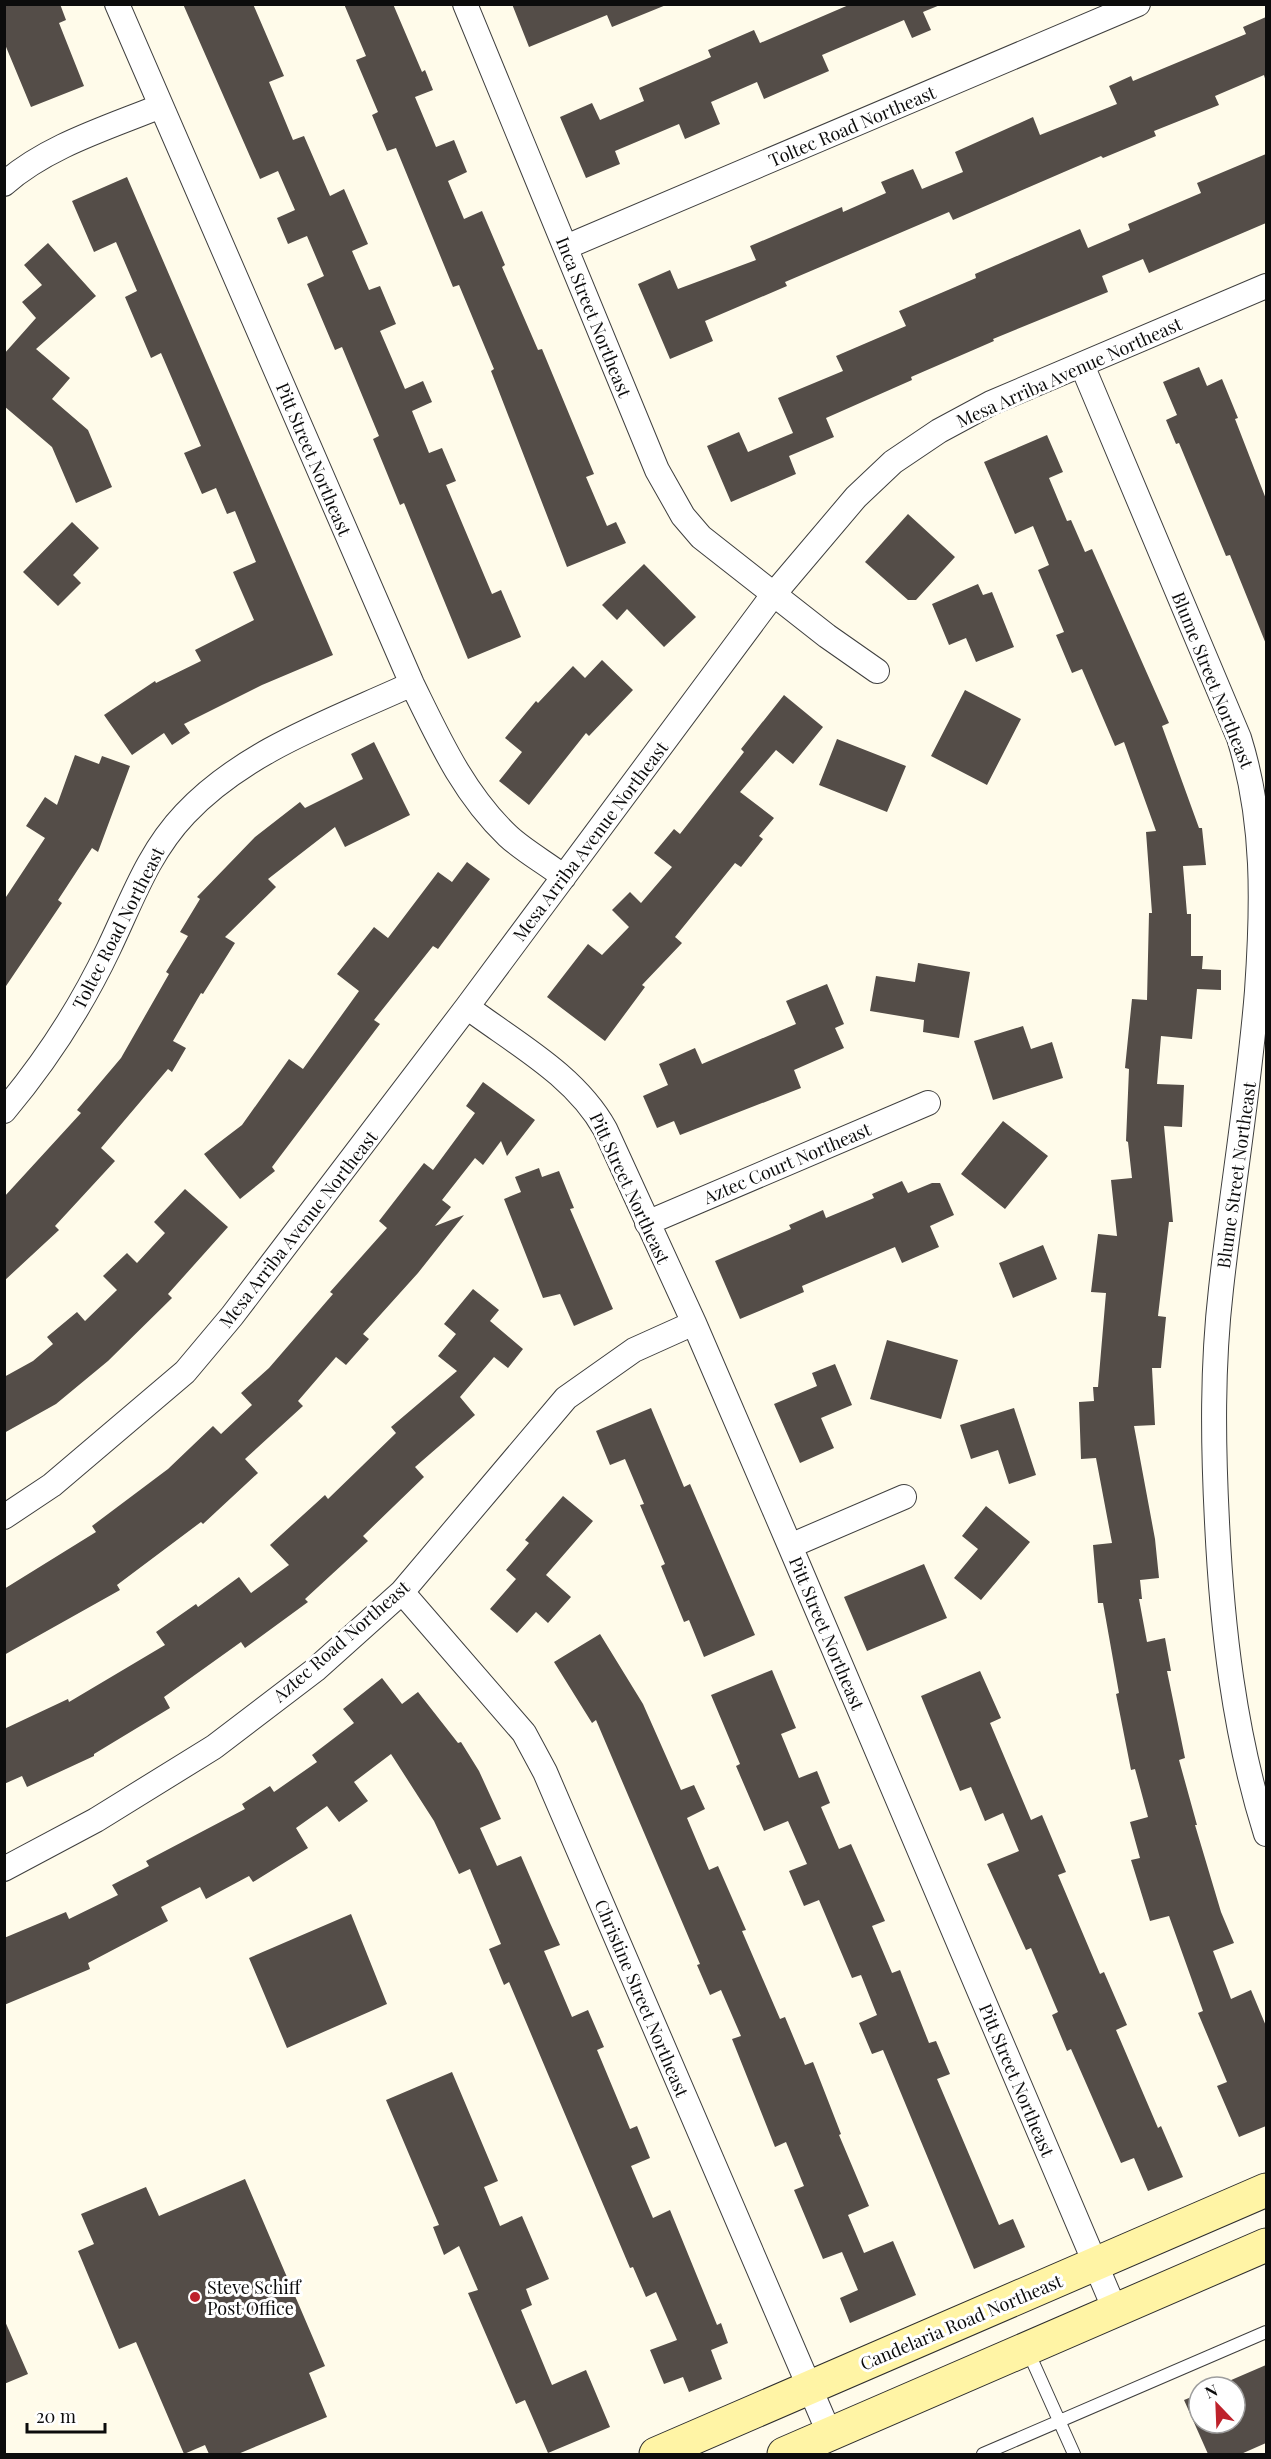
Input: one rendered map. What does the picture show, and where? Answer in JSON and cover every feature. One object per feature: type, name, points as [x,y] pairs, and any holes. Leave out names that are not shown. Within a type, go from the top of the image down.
[{"type":"main road","name":"Candelaria Road Northeast","points":[[672,2451],[809,2387],[1266,2190]]},
{"type":"main road","points":[[784,2454],[1266,2245]]},
{"type":"street","name":"Pitt Street Northeast","points":[[117,4],[412,684],[456,772],[480,805],[509,837],[564,877]]},
{"type":"street","name":"Inca Street Northeast","points":[[465,4],[669,494],[683,516],[701,537],[773,595],[877,671]]},
{"type":"street","name":"Toltec Road Northeast","points":[[566,248],[1138,4]]},
{"type":"street","points":[[4,184],[25,166],[77,140],[161,106]]},
{"type":"street","name":"Mesa Arriba Avenue Northeast","points":[[4,1517],[52,1485],[185,1372],[232,1316],[467,1007],[773,595],[856,497],[893,462],[939,431],[991,403],[1266,286]]},
{"type":"street","name":"Blume Street Northeast","points":[[1082,365],[1239,738],[1252,778],[1260,842],[1262,906],[1247,1106],[1221,1288],[1212,1402],[1220,1581],[1229,1677],[1266,1834]]},
{"type":"street","name":"Toltec Road Northeast","points":[[4,1112],[72,1020],[153,853],[184,814],[206,793],[279,745],[412,684]]},
{"type":"street","name":"Pitt Street Northeast","points":[[467,1007],[575,1088],[592,1106],[694,1323],[1115,2310]]},
{"type":"street","name":"Aztec Court Northeast","points":[[647,1223],[928,1103]]},
{"type":"street","name":"Aztec Road Northeast","points":[[4,1869],[96,1820],[214,1747],[315,1670],[402,1592],[566,1398],[634,1350],[694,1323]]},
{"type":"street","points":[[790,1546],[904,1497]]},
{"type":"street","name":"Christine Street Northeast","points":[[402,1592],[524,1733],[544,1772],[830,2435]]},
{"type":"lane","points":[[983,2454],[1266,2332]]},
{"type":"lane","points":[[1027,2349],[1074,2454]]},
{"type":"building","points":[[4,4],[60,4],[66,20],[59,23],[84,86],[31,107],[4,42]]},
{"type":"building","points":[[183,4],[253,4],[284,76],[269,82],[293,140],[304,136],[330,196],[344,189],[368,244],[352,251],[369,290],[380,286],[396,324],[380,331],[405,389],[423,381],[432,402],[412,411],[429,453],[442,448],[456,481],[446,485],[492,594],[501,590],[521,637],[468,659],[404,503],[400,505],[373,439],[379,436],[342,347],[335,350],[307,284],[324,276],[307,236],[288,244],[277,218],[295,210],[278,171],[260,179]]},
{"type":"building","points":[[344,4],[393,4],[422,72],[425,70],[433,90],[415,97],[436,147],[454,140],[467,172],[448,181],[464,219],[482,211],[505,265],[502,267],[538,350],[542,349],[594,474],[586,477],[607,526],[616,522],[626,543],[567,567],[491,371],[494,369],[459,285],[453,287],[396,148],[387,151],[372,115],[378,112],[356,60],[366,56]]},
{"type":"building","points":[[512,4],[666,5],[612,27],[607,15],[529,47]]},
{"type":"building","points":[[851,4],[940,5],[923,12],[931,30],[912,38],[904,20],[822,55],[829,71],[764,99],[757,82],[711,102],[720,124],[685,139],[679,124],[615,151],[620,164],[586,178],[560,117],[592,103],[600,120],[644,101],[639,88],[711,57],[708,50],[754,30],[760,43]]},
{"type":"building","points":[[1266,17],[1266,82],[1264,75],[1215,96],[1219,105],[1154,131],[1156,136],[1103,158],[1101,156],[953,220],[949,212],[785,282],[787,286],[705,321],[713,341],[670,359],[638,284],[670,270],[678,289],[756,260],[750,246],[842,207],[843,212],[886,193],[881,182],[913,169],[922,189],[963,172],[955,152],[1033,117],[1040,135],[1117,104],[1109,86],[1131,76],[1133,81],[1246,34],[1243,27]]},
{"type":"building","points":[[1266,154],[1266,223],[1149,273],[1143,259],[1102,276],[1108,292],[993,339],[994,341],[911,377],[912,380],[826,418],[834,437],[789,456],[796,474],[731,502],[707,446],[739,432],[748,452],[793,433],[778,398],[843,371],[836,356],[906,326],[899,311],[976,278],[975,274],[1080,229],[1088,248],[1130,230],[1128,224],[1201,193],[1197,183]]},
{"type":"building","points":[[127,177],[333,655],[262,685],[184,724],[190,733],[172,745],[164,733],[132,755],[104,715],[155,681],[156,683],[201,661],[195,650],[254,620],[233,572],[256,562],[235,511],[227,514],[216,488],[202,494],[184,453],[201,446],[161,353],[151,358],[125,297],[137,291],[116,242],[94,252],[72,201]]},
{"type":"building","points":[[48,243],[96,296],[36,349],[70,378],[52,399],[88,430],[112,487],[76,503],[52,447],[4,406],[4,354],[36,318],[22,302],[42,285],[24,265]]},
{"type":"building","points":[[1199,367],[1207,386],[1222,379],[1266,499],[1266,644],[1230,555],[1226,556],[1179,443],[1176,444],[1166,420],[1177,415],[1163,382]]},
{"type":"building","points":[[1047,435],[1063,472],[1049,478],[1067,521],[1071,520],[1085,552],[1092,549],[1169,723],[1162,726],[1199,828],[1202,828],[1206,865],[1183,866],[1187,914],[1191,914],[1191,956],[1203,956],[1202,969],[1221,970],[1221,990],[1197,989],[1192,1039],[1161,1036],[1157,1084],[1184,1085],[1182,1127],[1164,1126],[1173,1222],[1169,1222],[1158,1316],[1166,1317],[1161,1368],[1152,1368],[1155,1425],[1134,1426],[1155,1539],[1159,1578],[1140,1580],[1142,1599],[1139,1599],[1147,1642],[1165,1638],[1171,1671],[1167,1671],[1185,1758],[1179,1760],[1197,1825],[1195,1825],[1221,1912],[1234,1943],[1213,1951],[1231,1999],[1251,1990],[1266,2026],[1266,2126],[1239,2137],[1217,2086],[1227,2082],[1198,2013],[1203,2011],[1169,1916],[1150,1921],[1131,1860],[1140,1858],[1130,1822],[1148,1817],[1135,1769],[1131,1770],[1116,1694],[1119,1693],[1103,1603],[1098,1603],[1093,1545],[1112,1543],[1096,1458],[1081,1459],[1079,1402],[1094,1401],[1093,1387],[1098,1387],[1106,1293],[1091,1292],[1098,1234],[1117,1236],[1111,1180],[1132,1178],[1128,1142],[1126,1141],[1129,1069],[1125,1068],[1132,999],[1147,1000],[1149,913],[1152,913],[1146,832],[1156,831],[1124,742],[1115,746],[1082,669],[1072,673],[1056,635],[1064,632],[1038,570],[1049,565],[1033,526],[1015,534],[984,462]]},
{"type":"building","points":[[908,514],[955,557],[916,600],[908,600],[865,562]]},
{"type":"building","points":[[72,522],[99,548],[73,575],[81,583],[58,606],[23,572]]},
{"type":"building","points":[[644,564],[696,617],[664,647],[627,609],[617,620],[602,605]]},
{"type":"building","points":[[978,584],[983,595],[992,592],[1014,647],[976,662],[966,638],[949,645],[932,604]]},
{"type":"building","points":[[602,660],[633,690],[589,736],[586,733],[529,805],[499,781],[522,752],[505,738],[536,701],[538,703],[573,666],[585,678]]},
{"type":"building","points":[[965,690],[1021,719],[987,785],[931,756]]},
{"type":"building","points":[[784,695],[823,727],[793,764],[776,750],[740,792],[774,818],[759,836],[763,839],[741,867],[735,863],[675,937],[682,943],[642,985],[645,987],[605,1041],[547,997],[588,944],[602,955],[629,927],[612,910],[630,892],[641,903],[672,867],[654,853],[674,829],[680,834],[744,752],[741,749]]},
{"type":"building","points":[[837,739],[906,766],[887,812],[819,785]]},
{"type":"building","points":[[374,742],[410,815],[345,847],[335,827],[268,879],[276,887],[225,937],[235,943],[203,994],[201,993],[173,1041],[186,1048],[172,1072],[168,1069],[101,1148],[115,1161],[55,1226],[59,1230],[4,1281],[4,1197],[81,1113],[77,1110],[121,1058],[169,974],[166,972],[188,936],[180,932],[200,899],[197,897],[255,837],[300,802],[305,808],[363,779],[351,754]]},
{"type":"building","points":[[75,755],[99,764],[102,756],[130,766],[98,852],[92,848],[58,900],[62,903],[4,989],[4,900],[45,838],[26,826],[45,797],[57,805]]},
{"type":"building","points":[[467,862],[490,879],[438,949],[433,946],[374,1020],[380,1024],[272,1167],[275,1171],[240,1199],[204,1154],[242,1125],[289,1059],[303,1069],[359,991],[337,974],[374,927],[388,938],[438,872],[452,882]]},
{"type":"building","points":[[918,963],[970,972],[959,1038],[923,1032],[924,1020],[870,1011],[876,976],[915,982]]},
{"type":"building","points":[[827,984],[844,1024],[835,1028],[844,1048],[794,1070],[801,1088],[680,1135],[674,1121],[657,1128],[643,1096],[668,1085],[659,1064],[695,1048],[702,1064],[796,1024],[786,1001]]},
{"type":"building","points":[[1023,1026],[1031,1049],[1052,1042],[1063,1078],[993,1100],[974,1041]]},
{"type":"building","points":[[483,1082],[535,1120],[507,1156],[501,1141],[483,1165],[475,1158],[442,1200],[451,1207],[435,1226],[464,1215],[418,1273],[363,1334],[369,1339],[346,1365],[336,1357],[298,1401],[303,1406],[245,1459],[258,1473],[203,1524],[201,1522],[117,1585],[120,1590],[4,1655],[4,1589],[96,1532],[92,1526],[168,1469],[213,1426],[221,1434],[252,1405],[241,1393],[269,1368],[333,1294],[330,1292],[387,1228],[379,1221],[424,1163],[433,1170],[475,1113],[466,1106]]},
{"type":"building","points":[[1003,1121],[1048,1156],[1005,1209],[961,1174]]},
{"type":"building","points":[[539,1168],[542,1177],[559,1171],[574,1208],[570,1209],[613,1309],[574,1326],[560,1294],[543,1298],[504,1199],[521,1192],[515,1177]]},
{"type":"building","points":[[902,1181],[908,1193],[932,1183],[940,1183],[954,1215],[930,1226],[939,1247],[902,1263],[895,1247],[802,1286],[804,1292],[740,1319],[715,1261],[791,1229],[789,1225],[823,1210],[826,1218],[874,1198],[872,1194]]},
{"type":"building","points":[[185,1189],[228,1227],[168,1294],[172,1298],[108,1361],[56,1404],[4,1433],[4,1377],[33,1361],[53,1344],[47,1337],[77,1312],[85,1321],[117,1290],[103,1276],[127,1253],[137,1263],[165,1233],[154,1222]]},
{"type":"building","points":[[1043,1245],[1057,1279],[1013,1298],[999,1263]]},
{"type":"building","points":[[473,1289],[499,1310],[490,1321],[523,1349],[508,1368],[494,1357],[460,1397],[475,1415],[415,1467],[424,1477],[363,1536],[368,1541],[305,1599],[308,1602],[245,1648],[241,1642],[164,1697],[170,1708],[94,1756],[27,1787],[22,1776],[4,1784],[4,1729],[68,1699],[69,1702],[165,1645],[156,1632],[196,1604],[198,1607],[239,1577],[251,1593],[289,1565],[270,1545],[325,1495],[328,1499],[396,1433],[391,1427],[457,1371],[438,1356],[456,1334],[444,1324]]},
{"type":"building","points":[[887,1340],[958,1360],[941,1419],[870,1399]]},
{"type":"building","points":[[835,1364],[852,1405],[821,1418],[834,1448],[800,1463],[774,1404],[817,1386],[812,1373]]},
{"type":"building","points":[[651,1408],[684,1487],[690,1484],[755,1635],[704,1657],[689,1620],[684,1622],[661,1566],[665,1564],[640,1505],[644,1504],[625,1459],[610,1465],[596,1431]]},
{"type":"building","points":[[1014,1408],[1036,1475],[1009,1484],[998,1450],[971,1459],[960,1425]]},
{"type":"building","points":[[563,1496],[593,1521],[546,1575],[571,1597],[548,1623],[536,1612],[517,1633],[490,1609],[516,1579],[506,1570],[529,1543],[525,1540]]},
{"type":"building","points":[[986,1506],[1030,1542],[981,1600],[954,1578],[978,1549],[962,1536]]},
{"type":"building","points":[[924,1564],[947,1618],[867,1651],[844,1597]]},
{"type":"building","points":[[600,1634],[643,1704],[681,1790],[694,1785],[705,1809],[687,1818],[709,1870],[718,1866],[746,1930],[742,1931],[780,2019],[785,2017],[805,2065],[813,2062],[841,2134],[839,2135],[869,2206],[848,2215],[864,2253],[893,2241],[916,2295],[850,2323],[840,2298],[858,2290],[842,2252],[823,2259],[794,2190],[804,2186],[786,2142],[775,2147],[732,2039],[741,2036],[721,1990],[710,1995],[697,1965],[700,1964],[596,1720],[592,1723],[554,1662]]},
{"type":"building","points":[[772,1670],[796,1728],[781,1734],[799,1778],[817,1771],[830,1803],[821,1807],[839,1849],[851,1844],[885,1921],[872,1926],[892,1973],[900,1970],[929,2043],[936,2041],[950,2074],[937,2079],[999,2225],[1013,2219],[1025,2247],[974,2269],[883,2050],[872,2054],[859,2023],[877,2015],[861,1975],[852,1978],[819,1900],[804,1906],[789,1871],[807,1864],[788,1821],[764,1831],[736,1766],[740,1764],[711,1695]]},
{"type":"building","points":[[980,1671],[1001,1718],[990,1723],[1031,1820],[1042,1815],[1066,1872],[1058,1875],[1100,1974],[1104,1972],[1127,2025],[1116,2030],[1158,2128],[1161,2126],[1183,2177],[1148,2191],[1134,2158],[1121,2163],[1071,2049],[1067,2051],[1052,2015],[1058,2012],[1031,1948],[1026,1950],[987,1864],[1019,1851],[1003,1813],[985,1821],[971,1787],[960,1791],[921,1696]]},
{"type":"building","points":[[382,1678],[402,1704],[418,1692],[458,1743],[461,1742],[479,1771],[501,1819],[480,1828],[497,1866],[521,1856],[560,1945],[544,1951],[572,2017],[588,2010],[604,2047],[597,2050],[630,2129],[637,2126],[650,2158],[631,2166],[653,2218],[670,2210],[717,2325],[721,2323],[728,2343],[711,2350],[722,2379],[689,2392],[683,2377],[664,2384],[650,2350],[677,2340],[656,2292],[646,2297],[633,2267],[630,2268],[509,1982],[504,1985],[489,1949],[501,1944],[470,1869],[459,1874],[434,1821],[391,1754],[354,1782],[368,1801],[339,1822],[327,1806],[296,1828],[308,1848],[253,1882],[249,1876],[206,1899],[200,1887],[161,1907],[168,1921],[88,1963],[90,1969],[4,2005],[4,1938],[66,1912],[69,1919],[118,1895],[112,1885],[149,1866],[146,1861],[245,1809],[242,1804],[270,1786],[274,1792],[317,1762],[312,1755],[354,1723],[343,1709]]},
{"type":"building","points":[[351,1914],[387,2004],[287,2048],[249,1958]]},
{"type":"building","points":[[452,2072],[498,2181],[484,2187],[500,2226],[522,2216],[549,2279],[526,2289],[532,2305],[521,2310],[552,2385],[586,2370],[610,2427],[548,2453],[525,2400],[516,2404],[468,2293],[478,2290],[459,2246],[444,2255],[433,2227],[439,2225],[386,2100]]},
{"type":"building","points":[[245,2179],[325,2366],[309,2373],[327,2417],[238,2454],[209,2454],[205,2445],[184,2454],[136,2342],[119,2349],[78,2251],[94,2244],[81,2214],[146,2187],[159,2216]]},
{"type":"building","points":[[4,2319],[28,2374],[4,2384]]},
{"type":"building","points":[[1266,2365],[1266,2443],[1241,2454],[1208,2454],[1200,2435],[1247,2435],[1247,2375],[1243,2375]]},
{"type":"place","name":"Steve Schiff Post Office","points":[[195,2297]]}]
